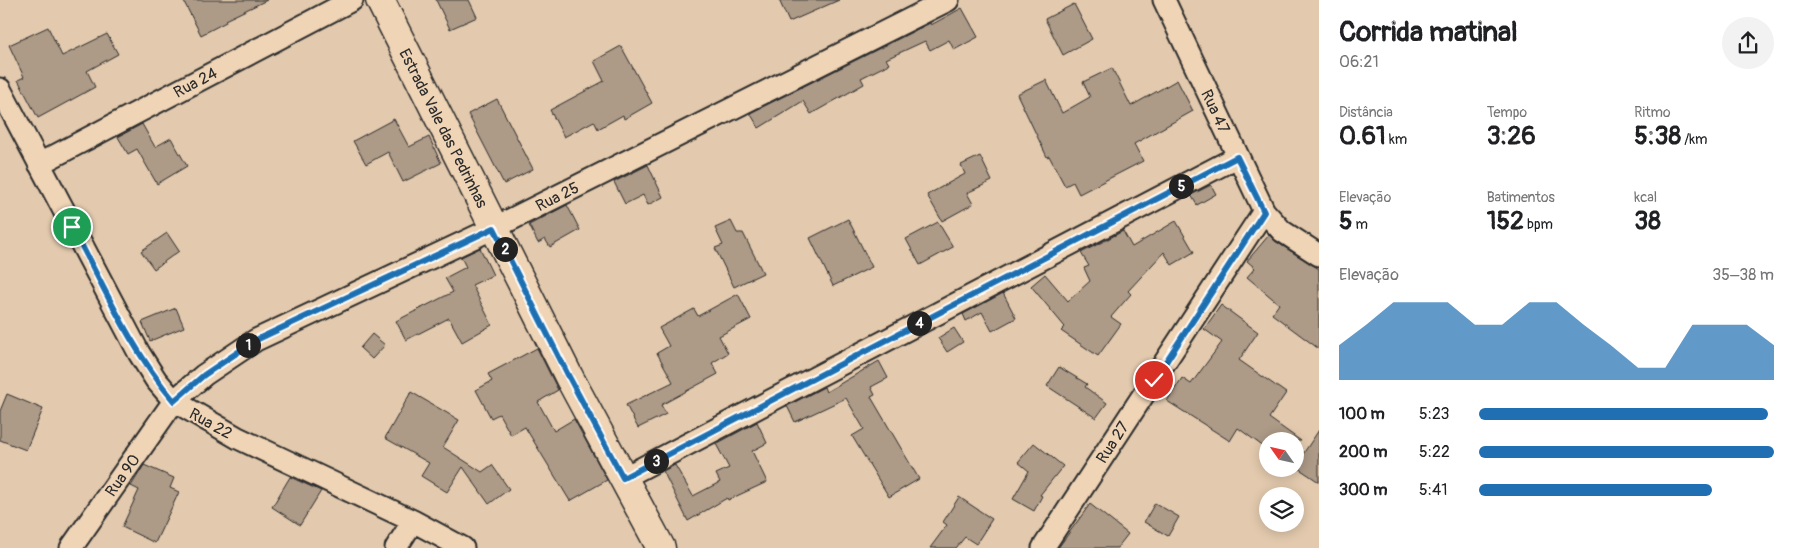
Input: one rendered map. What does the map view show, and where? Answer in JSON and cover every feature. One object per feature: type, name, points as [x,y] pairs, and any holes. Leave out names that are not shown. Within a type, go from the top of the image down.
[{"type":"main road","name":"Estrada Vale das Pedrinhas","points":[[380,0],[565,368],[661,548]]},
{"type":"street","name":"Rua 24","points":[[39,164],[352,0]]},
{"type":"street","name":"Rua 25","points":[[174,401],[204,375],[256,340],[494,228],[948,0]]},
{"type":"street","name":"Rua 47","points":[[1164,0],[1264,212],[1282,231],[1319,255]]},
{"type":"street","name":"Rua 22","points":[[0,89],[139,353],[156,380],[174,401],[238,438],[413,521],[463,548]]},
{"type":"street","points":[[623,478],[1237,157]]},
{"type":"street","name":"Rua 27","points":[[1043,548],[1264,212]]},
{"type":"street","name":"Rua 90","points":[[71,548],[174,401]]},
{"type":"street","points":[[396,548],[413,521]]},
{"type":"building","points":[[183,0],[267,0],[225,20],[226,22],[201,35]]},
{"type":"building","points":[[436,0],[469,0],[477,17],[450,29]]},
{"type":"building","points":[[779,0],[839,0],[789,22]]},
{"type":"building","points":[[1074,4],[1092,39],[1063,55],[1045,19]]},
{"type":"building","points":[[962,8],[978,37],[954,50],[949,40],[930,50],[925,41],[886,59],[889,64],[861,78],[864,84],[811,114],[803,101],[759,128],[750,113],[930,23],[931,25]]},
{"type":"building","points":[[48,27],[62,56],[107,34],[118,54],[87,71],[95,87],[38,118],[18,80],[24,77],[9,45]]},
{"type":"building","points":[[621,46],[652,103],[624,119],[623,115],[598,129],[594,121],[564,137],[550,110],[604,81],[594,61]]},
{"type":"building","points":[[1112,68],[1131,106],[1177,80],[1193,111],[1134,144],[1143,161],[1079,194],[1073,182],[1065,186],[1049,156],[1047,157],[1017,94],[1046,80],[1062,113],[1090,97],[1083,82]]},
{"type":"building","points":[[497,99],[533,169],[504,184],[468,114]]},
{"type":"building","points":[[394,119],[409,147],[429,137],[441,163],[403,182],[388,152],[366,164],[353,141]]},
{"type":"building","points":[[142,124],[155,147],[171,138],[187,166],[157,184],[137,149],[128,154],[118,137]]},
{"type":"building","points":[[980,156],[992,181],[967,193],[973,204],[942,221],[927,195],[965,174],[961,165]]},
{"type":"building","points":[[648,165],[663,197],[648,205],[643,195],[625,204],[614,182]]},
{"type":"building","points":[[1211,185],[1216,194],[1197,205],[1191,195]]},
{"type":"building","points":[[567,205],[580,230],[550,247],[545,239],[538,243],[529,225]]},
{"type":"building","points":[[848,219],[872,267],[833,286],[810,238]]},
{"type":"building","points":[[731,221],[737,233],[743,233],[763,273],[734,287],[715,248],[723,245],[715,228]]},
{"type":"building","points":[[1176,221],[1194,252],[1172,265],[1164,252],[1128,291],[1131,294],[1111,317],[1121,324],[1098,356],[1061,331],[1065,327],[1031,286],[1045,274],[1068,301],[1090,281],[1084,268],[1089,266],[1081,253],[1123,231],[1132,247]]},
{"type":"building","points":[[938,222],[953,247],[920,265],[906,239]]},
{"type":"building","points":[[167,233],[179,251],[154,269],[141,251]]},
{"type":"building","points":[[1269,235],[1275,241],[1319,269],[1319,349],[1272,314],[1279,304],[1247,277],[1255,268],[1247,261]]},
{"type":"building","points":[[480,248],[493,275],[472,285],[492,325],[462,342],[449,318],[406,340],[396,321],[453,292],[445,278],[466,267],[461,257]]},
{"type":"building","points":[[1003,293],[1016,318],[992,331],[982,312],[966,321],[963,314]]},
{"type":"building","points":[[738,294],[751,319],[719,336],[728,353],[712,363],[718,374],[661,405],[666,414],[638,428],[626,405],[673,382],[657,353],[669,346],[659,328],[694,309],[698,316]]},
{"type":"building","points":[[1221,305],[1258,332],[1239,360],[1286,393],[1269,418],[1288,432],[1259,432],[1259,443],[1238,428],[1230,441],[1167,401],[1182,378],[1191,384],[1222,342],[1204,329]]},
{"type":"building","points":[[176,308],[184,327],[150,341],[142,322]]},
{"type":"building","points":[[954,328],[963,342],[947,352],[938,338]]},
{"type":"building","points":[[372,334],[385,345],[372,359],[360,348]]},
{"type":"building","points":[[537,348],[558,390],[538,402],[554,431],[574,419],[607,480],[570,501],[525,427],[511,435],[499,414],[491,418],[476,390],[492,381],[488,374]]},
{"type":"building","points":[[879,361],[888,378],[871,387],[875,395],[871,397],[919,479],[889,497],[852,436],[864,429],[846,398],[795,422],[787,406],[824,387],[826,392]]},
{"type":"building","points":[[1059,367],[1087,384],[1085,387],[1107,403],[1096,418],[1047,386]]},
{"type":"building","points":[[411,392],[459,420],[443,447],[482,472],[492,465],[509,489],[489,504],[463,467],[447,492],[421,476],[429,463],[385,438]]},
{"type":"building","points":[[7,394],[43,409],[26,450],[0,440],[0,411]]},
{"type":"building","points":[[757,422],[767,443],[752,451],[767,482],[728,500],[727,498],[688,521],[663,471],[675,465],[693,496],[720,482],[716,474],[729,468],[716,444]]},
{"type":"building","points":[[1319,430],[1319,482],[1304,472],[1304,452]]},
{"type":"building","points":[[1034,443],[1063,466],[1040,495],[1042,496],[1034,511],[1013,499],[1029,471],[1018,462]]},
{"type":"building","points":[[144,465],[174,478],[170,488],[179,492],[155,543],[122,527],[139,490],[131,486]]},
{"type":"building","points":[[290,477],[321,491],[300,525],[272,507]]},
{"type":"building","points":[[959,497],[992,519],[976,544],[965,537],[956,548],[930,548],[947,525],[943,522]]},
{"type":"building","points":[[1155,503],[1179,517],[1168,536],[1144,522]]},
{"type":"building","points":[[1090,504],[1128,534],[1117,548],[1058,548]]},
{"type":"route","points":[[72,227],[139,353],[156,380],[174,401],[204,375],[256,340],[494,228],[569,377],[623,478],[1237,157],[1264,212],[1154,380]]}]
